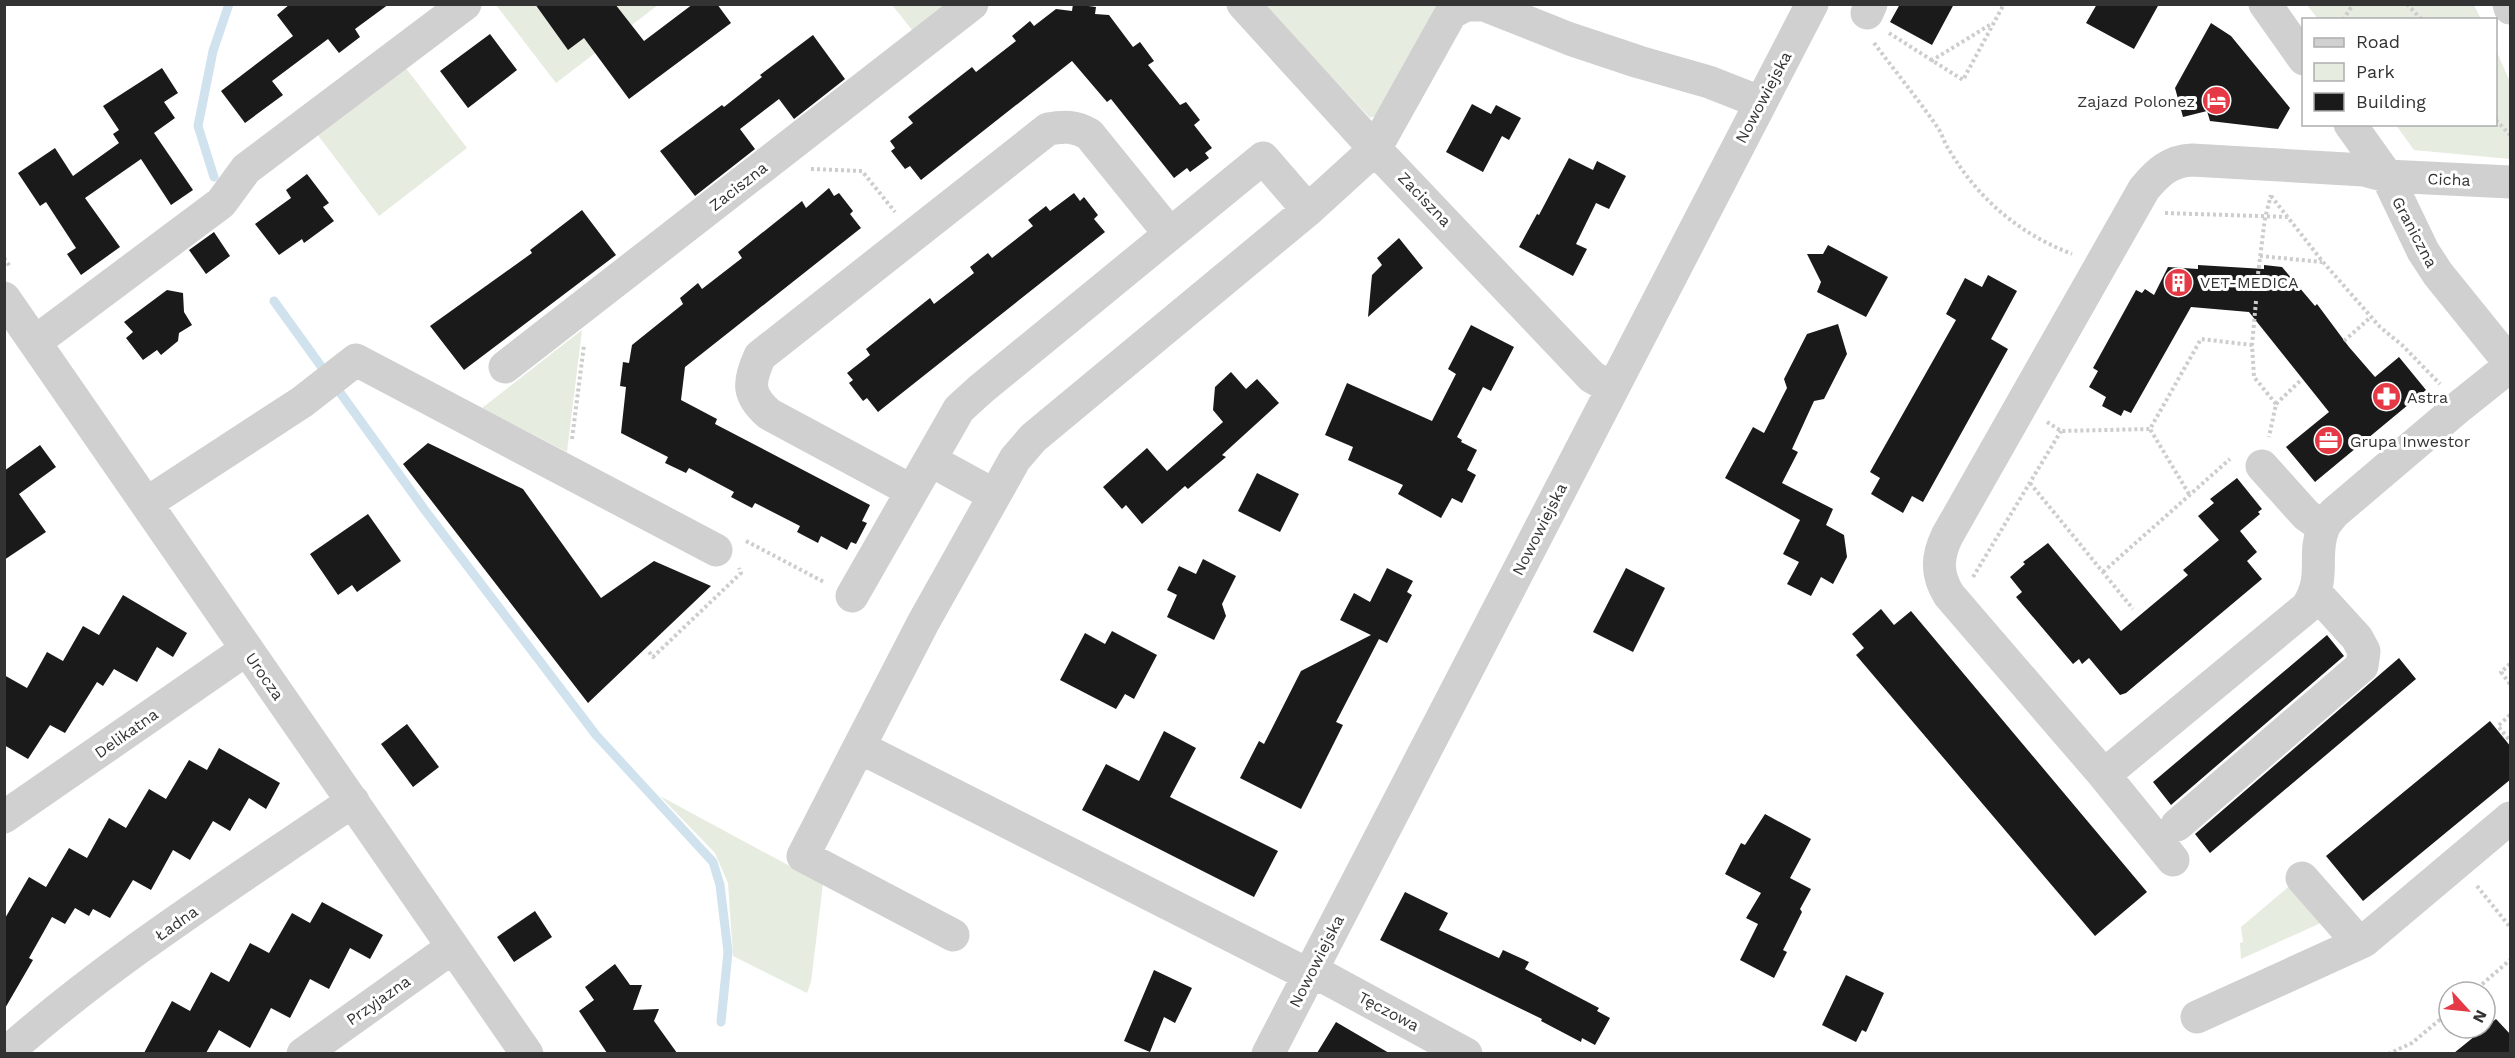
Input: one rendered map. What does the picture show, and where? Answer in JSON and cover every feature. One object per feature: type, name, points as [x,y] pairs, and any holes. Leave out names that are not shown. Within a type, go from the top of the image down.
[{"type":"street","points":[[35,342],[221,203],[246,169],[465,4]]},
{"type":"street","name":"Zaciszna","points":[[505,367],[972,4]]},
{"type":"street","name":"Zaciszna","points":[[1243,4],[1375,149],[1592,377],[1612,388]]},
{"type":"street","name":"Nowowiejska","points":[[1268,1053],[1812,4]]},
{"type":"street","points":[[2265,4],[2302,56]]},
{"type":"street","points":[[953,935],[803,856],[923,623],[1015,459],[1033,438],[1308,210],[1375,149],[1451,13],[1466,5],[1484,5],[1570,39],[1708,82],[1760,102]]},
{"type":"street","points":[[912,491],[769,414],[757,403],[752,393],[752,381],[760,356],[1048,129],[1061,126],[1078,128],[1089,134],[1170,234]]},
{"type":"street","name":"Graniczna","points":[[2351,126],[2387,176],[2423,251],[2438,274],[2511,364]]},
{"type":"street","points":[[852,596],[958,409],[1263,158],[1308,210]]},
{"type":"street","name":"Cicha","points":[[2173,860],[1957,604],[1942,583],[1940,553],[2020,406],[2144,189],[2156,175],[2179,161],[2364,170],[2387,176],[2511,182]]},
{"type":"street","name":"Urocza","points":[[4,298],[526,1053]]},
{"type":"street","points":[[147,503],[302,402],[356,360],[716,550]]},
{"type":"street","points":[[2104,776],[2307,607],[2316,593],[2319,578],[2319,546],[2323,527],[2343,505],[2511,364]]},
{"type":"street","points":[[930,460],[994,495]]},
{"type":"street","points":[[2250,460],[2306,515],[2323,527]]},
{"type":"street","points":[[2177,825],[2362,666],[2364,651],[2357,638],[2316,593]]},
{"type":"street","name":"Delikatna","points":[[4,817],[247,649]]},
{"type":"street","name":"Tęczowa","points":[[859,747],[1309,975],[1326,978],[1466,1053]]},
{"type":"street","name":"Ładna","points":[[5,1053],[54,1010],[117,964],[353,801]]},
{"type":"street","points":[[2198,1017],[2359,943],[2511,818]]},
{"type":"street","points":[[2302,878],[2359,943]]},
{"type":"street","name":"Przyjazna","points":[[303,1053],[453,947]]},
{"type":"path","points":[[1870,19],[1930,62],[1963,80],[2004,4]]},
{"type":"path","points":[[2344,18],[2353,4]]},
{"type":"path","points":[[2407,4],[2420,18]]},
{"type":"path","points":[[1870,19],[1940,130],[1947,148],[1993,206],[2016,226],[2039,240],[2101,265]]},
{"type":"path","points":[[1930,62],[1994,23]]},
{"type":"path","points":[[2497,121],[2511,135]]},
{"type":"path","points":[[806,169],[862,171],[913,235]]},
{"type":"path","points":[[2258,274],[2265,218],[2273,185]]},
{"type":"path","points":[[2271,196],[2323,262],[2371,317],[2402,345],[2441,386]]},
{"type":"path","points":[[2132,211],[2265,218],[2288,217]]},
{"type":"path","points":[[2260,256],[2323,262]]},
{"type":"path","points":[[2256,301],[2252,345],[2254,377],[2277,404]]},
{"type":"path","points":[[2344,341],[2371,317]]},
{"type":"path","points":[[2150,429],[2201,339],[2252,345]]},
{"type":"path","points":[[571,450],[584,344]]},
{"type":"path","points":[[2103,572],[2189,494],[2250,460],[2277,404],[2301,380]]},
{"type":"path","points":[[2020,406],[2061,431],[2150,429]]},
{"type":"path","points":[[2150,429],[2189,494]]},
{"type":"path","points":[[1957,604],[2061,431]]},
{"type":"path","points":[[2030,483],[2133,609]]},
{"type":"path","points":[[649,652],[653,657],[741,573],[735,561],[716,550],[725,531],[852,596]]},
{"type":"path","points":[[2511,664],[2501,672],[2511,684]]},
{"type":"path","points":[[2511,715],[2498,726],[2511,741]]},
{"type":"path","points":[[2457,863],[2511,927]]},
{"type":"path","points":[[2487,980],[2511,960]]},
{"type":"path","points":[[2388,1053],[2412,1043],[2437,1022]]},
{"type":"green space","points":[[496,5],[658,5],[556,83]]},
{"type":"green space","points":[[892,5],[956,5],[917,36]]},
{"type":"green space","points":[[1264,5],[1444,5],[1380,114],[1370,118]]},
{"type":"green space","points":[[2307,5],[2474,5],[2480,18],[2317,18]]},
{"type":"green space","points":[[2497,52],[2510,82],[2510,159],[2414,150],[2397,126],[2497,126]]},
{"type":"green space","points":[[402,63],[467,148],[379,216],[314,130]]},
{"type":"green space","points":[[582,330],[567,452],[482,408]]},
{"type":"green space","points":[[660,796],[823,884],[811,982],[807,993],[733,956],[728,883],[715,853]]},
{"type":"green space","points":[[2293,883],[2323,922],[2241,959],[2240,943],[2243,942],[2241,927]]},
{"type":"building","points":[[290,4],[389,4],[355,29],[360,37],[339,53],[328,39],[272,81],[283,95],[245,123],[221,91],[293,36],[277,15]]},
{"type":"building","points":[[535,4],[615,4],[644,41],[693,4],[717,4],[731,23],[629,99],[584,38],[568,50]]},
{"type":"building","points":[[1073,4],[1096,7],[1095,14],[1109,15],[1133,47],[1140,42],[1154,61],[1148,65],[1180,105],[1186,102],[1200,120],[1194,125],[1212,148],[1205,153],[1209,158],[1190,172],[1187,168],[1174,178],[1111,99],[1107,102],[1072,61],[921,180],[910,166],[905,169],[891,151],[895,148],[890,141],[913,123],[908,117],[972,67],[976,72],[1016,41],[1012,36],[1030,21],[1034,26],[1056,9],[1072,11]]},
{"type":"building","points":[[1900,4],[1954,4],[1932,45],[1890,22]]},
{"type":"building","points":[[2097,4],[2159,4],[2134,49],[2086,23]]},
{"type":"building","points":[[2211,23],[2231,36],[2290,108],[2278,129],[2210,121],[2207,111],[2183,117],[2175,88]]},
{"type":"building","points":[[490,34],[517,70],[468,108],[440,71]]},
{"type":"building","points":[[813,35],[845,79],[794,119],[779,99],[740,129],[755,149],[695,196],[660,151],[722,105],[724,107],[762,77],[760,75]]},
{"type":"building","points":[[162,68],[178,93],[164,102],[175,118],[154,133],[193,190],[171,205],[141,159],[85,198],[120,247],[81,275],[67,254],[76,248],[46,202],[40,206],[18,173],[55,148],[73,176],[119,143],[113,134],[119,130],[103,106]]},
{"type":"building","points":[[1472,104],[1491,114],[1496,105],[1521,118],[1509,140],[1502,136],[1483,172],[1446,152]]},
{"type":"building","points":[[1569,158],[1593,170],[1597,161],[1626,176],[1609,209],[1596,203],[1576,244],[1587,249],[1573,276],[1519,247]]},
{"type":"building","points":[[307,174],[329,203],[323,207],[334,221],[304,243],[302,239],[279,255],[255,224],[291,198],[286,190]]},
{"type":"building","points":[[829,188],[834,196],[839,193],[853,211],[850,214],[861,228],[685,367],[681,400],[717,419],[715,424],[870,505],[862,521],[867,523],[856,544],[851,542],[847,550],[821,536],[818,543],[797,532],[800,526],[755,503],[752,508],[731,497],[734,492],[689,468],[686,473],[665,463],[668,457],[621,433],[626,387],[620,386],[623,362],[629,363],[632,345],[683,304],[680,298],[698,283],[702,289],[742,258],[738,252],[802,201],[806,208]]},
{"type":"building","points":[[1074,193],[1080,201],[1084,197],[1098,215],[1094,219],[1105,232],[878,412],[867,398],[863,401],[849,383],[853,380],[847,373],[870,355],[866,349],[930,298],[934,304],[974,273],[970,267],[988,253],[992,258],[1033,226],[1028,220],[1046,206],[1050,211]]},
{"type":"building","points":[[582,210],[616,255],[464,370],[430,326],[532,253],[530,250]]},
{"type":"building","points":[[214,232],[230,256],[206,274],[189,250]]},
{"type":"building","points":[[1399,238],[1423,268],[1368,317],[1372,275],[1382,265],[1377,258]]},
{"type":"building","points":[[1828,245],[1888,277],[1866,317],[1817,292],[1821,282],[1807,254],[1823,254]]},
{"type":"building","points":[[2198,265],[2264,269],[2264,265],[2282,267],[2315,306],[2317,304],[2375,377],[2399,357],[2426,390],[2315,482],[2286,447],[2329,412],[2249,312],[2191,307],[2131,413],[2124,410],[2121,416],[2102,406],[2106,397],[2089,387],[2098,371],[2093,368],[2136,290],[2142,293],[2145,289],[2154,295],[2168,267],[2198,269]]},
{"type":"building","points":[[1988,275],[2017,291],[1991,339],[2008,349],[1923,502],[1912,496],[1903,513],[1871,494],[1880,478],[1870,472],[1956,320],[1946,314],[1965,278],[1982,287]]},
{"type":"building","points":[[167,290],[183,293],[184,312],[192,325],[179,333],[178,341],[161,355],[157,350],[143,360],[126,338],[133,332],[124,322]]},
{"type":"building","points":[[1838,324],[1847,354],[1824,399],[1814,401],[1792,449],[1798,452],[1782,483],[1833,509],[1826,525],[1844,535],[1847,557],[1833,584],[1821,577],[1811,596],[1787,584],[1799,562],[1783,554],[1800,520],[1725,478],[1753,427],[1764,433],[1787,388],[1784,379],[1807,334]]},
{"type":"building","points":[[1471,325],[1514,347],[1491,391],[1483,387],[1457,437],[1462,440],[1461,442],[1477,450],[1467,470],[1476,475],[1462,503],[1452,498],[1441,518],[1398,494],[1403,485],[1348,460],[1353,447],[1325,435],[1347,383],[1432,421],[1456,374],[1448,369]]},
{"type":"building","points":[[1231,372],[1246,389],[1257,379],[1279,403],[1222,455],[1226,457],[1188,489],[1185,486],[1142,524],[1126,505],[1122,509],[1103,487],[1147,448],[1167,471],[1223,422],[1213,410],[1215,387]]},
{"type":"building","points":[[428,443],[523,489],[601,598],[654,561],[711,586],[588,703],[403,464]]},
{"type":"building","points":[[40,445],[56,467],[19,494],[46,532],[4,560],[4,471]]},
{"type":"building","points":[[1257,473],[1299,494],[1280,532],[1238,511]]},
{"type":"building","points":[[2237,478],[2262,509],[2258,512],[2260,514],[2240,531],[2257,552],[2247,561],[2262,579],[2126,693],[2120,695],[2089,658],[2082,664],[2079,659],[2073,664],[2016,597],[2022,592],[2010,577],[2025,564],[2023,562],[2048,543],[2121,631],[2188,575],[2183,570],[2219,540],[2198,516],[2214,503],[2210,499]]},
{"type":"building","points":[[368,514],[401,561],[357,592],[352,585],[338,595],[310,554]]},
{"type":"building","points":[[1203,559],[1236,576],[1222,604],[1226,616],[1214,640],[1167,617],[1177,595],[1167,590],[1179,566],[1196,574]]},
{"type":"building","points":[[1387,568],[1413,581],[1407,592],[1412,595],[1387,643],[1379,639],[1336,722],[1343,725],[1301,809],[1240,778],[1259,741],[1264,744],[1301,671],[1371,635],[1340,620],[1354,593],[1370,602]]},
{"type":"building","points":[[1626,568],[1665,588],[1633,652],[1593,632]]},
{"type":"building","points":[[123,595],[187,633],[173,657],[157,647],[137,682],[114,669],[103,686],[97,682],[65,733],[50,725],[28,759],[4,745],[4,675],[27,688],[47,652],[63,661],[83,626],[99,635]]},
{"type":"building","points":[[1881,609],[1894,625],[1911,611],[2147,892],[2095,936],[1856,655],[1864,648],[1852,634]]},
{"type":"building","points":[[1112,631],[1157,655],[1134,699],[1125,694],[1116,709],[1060,680],[1085,633],[1105,644]]},
{"type":"building","points":[[2327,635],[2344,656],[2171,805],[2153,782]]},
{"type":"building","points":[[2399,658],[2416,679],[2210,853],[2195,834]]},
{"type":"building","points":[[2490,721],[2511,747],[2511,779],[2363,901],[2326,856]]},
{"type":"building","points":[[407,724],[439,767],[413,787],[381,744]]},
{"type":"building","points":[[1164,731],[1196,748],[1170,797],[1278,851],[1254,897],[1082,810],[1106,764],[1139,781]]},
{"type":"building","points":[[219,748],[280,783],[266,809],[249,798],[230,831],[213,821],[190,860],[173,850],[151,890],[133,880],[110,918],[93,909],[89,916],[75,908],[65,924],[52,917],[29,958],[33,960],[4,1010],[4,920],[29,877],[46,887],[69,848],[87,858],[109,818],[126,828],[149,789],[166,799],[189,760],[207,770]]},
{"type":"building","points":[[1765,814],[1811,839],[1790,878],[1811,889],[1800,909],[1802,912],[1783,950],[1787,952],[1774,978],[1740,960],[1758,924],[1746,918],[1761,893],[1725,874],[1741,843],[1745,845]]},
{"type":"building","points":[[1405,892],[1448,913],[1439,930],[1499,958],[1503,950],[1529,962],[1525,969],[1599,1008],[1597,1011],[1610,1018],[1595,1045],[1582,1038],[1581,1042],[1541,1021],[1542,1019],[1380,940]]},
{"type":"building","points":[[322,902],[383,935],[370,959],[350,948],[329,989],[310,979],[290,1018],[271,1008],[250,1048],[219,1030],[206,1053],[144,1053],[172,1001],[190,1011],[211,972],[229,982],[250,943],[269,953],[292,913],[310,923]]},
{"type":"building","points":[[535,911],[552,937],[514,962],[497,937]]},
{"type":"building","points":[[615,964],[630,985],[642,985],[633,1010],[659,1009],[654,1021],[677,1053],[607,1053],[579,1011],[594,1000],[585,987]]},
{"type":"building","points":[[1154,970],[1192,988],[1175,1023],[1164,1017],[1150,1052],[1124,1041]]},
{"type":"building","points":[[1846,975],[1884,993],[1866,1032],[1862,1030],[1856,1042],[1822,1025]]},
{"type":"building","points":[[2497,1020],[2511,1035],[2511,1053],[2454,1053],[2470,1040],[2497,1040]]},
{"type":"building","points":[[1336,1022],[1389,1053],[1317,1053]]},
{"type":"waterway","points":[[214,177],[198,126],[213,51],[229,4]]},
{"type":"waterway","points":[[274,301],[424,509],[596,735],[713,862],[720,885],[728,952],[721,1022]]},
{"type":"place","name":"Zajazd Polonez","points":[[2216,101]]},
{"type":"place","name":"VET-MEDICA","points":[[2179,282]]},
{"type":"place","name":"Astra","points":[[2386,397]]},
{"type":"place","name":"Grupa Inwestor","points":[[2329,441]]}]
